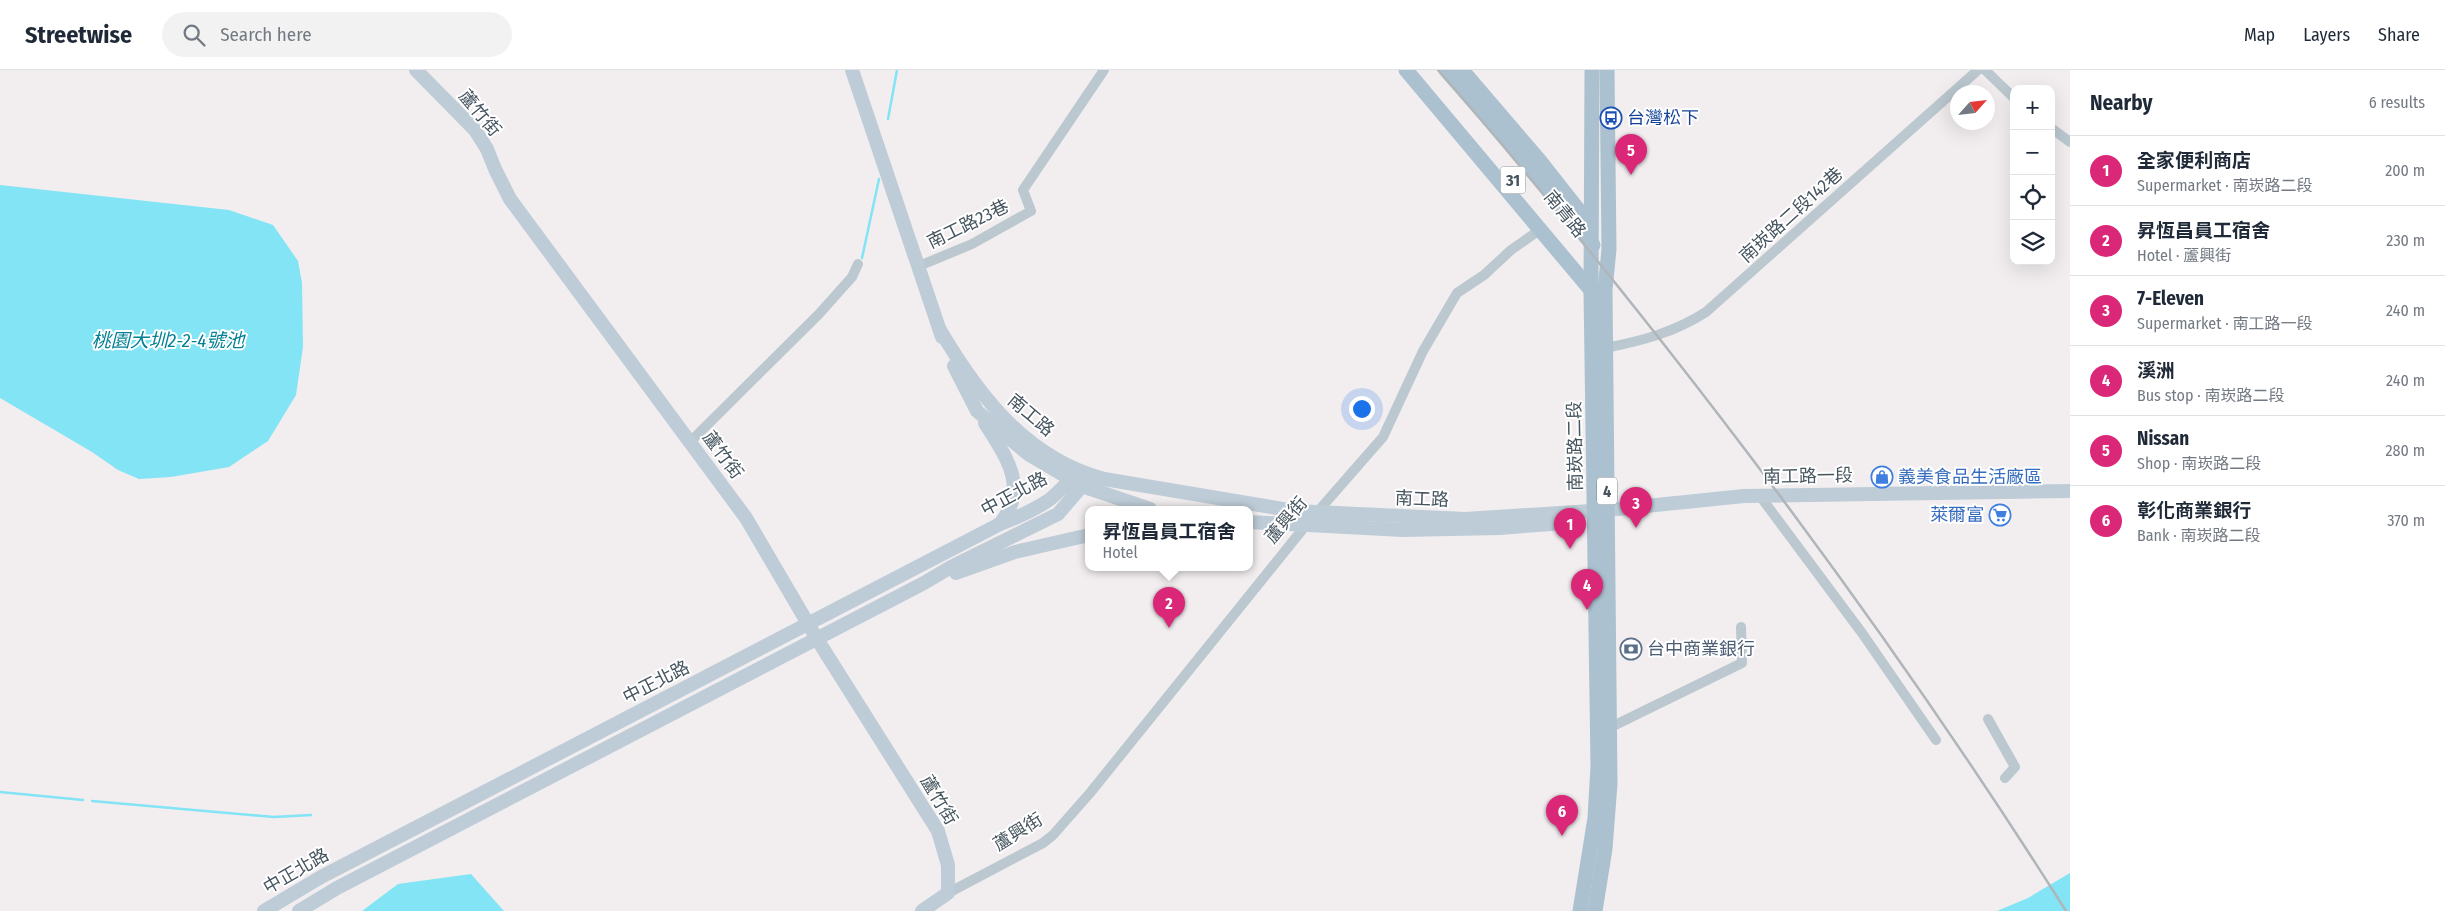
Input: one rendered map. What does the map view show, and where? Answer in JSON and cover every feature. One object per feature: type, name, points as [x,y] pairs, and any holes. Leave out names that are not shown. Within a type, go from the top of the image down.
[{"type":"main road","name":"31","points":[[1406,70],[1541,230],[1598,291]]},
{"type":"main road","name":"南青路","points":[[1419,70],[1598,291]]},
{"type":"main road","name":"南青路","points":[[1446,70],[1529,165],[1592,244],[1609,255]]},
{"type":"main road","name":"31","points":[[1462,70],[1539,160],[1592,227],[1609,255]]},
{"type":"main road","name":"南崁路二段","points":[[1592,70],[1592,244],[1605,348],[1599,514],[1609,728],[1608,809],[1595,911]]},
{"type":"main road","name":"南崁路二段","points":[[1580,911],[1595,818],[1598,766],[1598,291],[1609,255],[1607,70]]},
{"type":"street","name":"蘆竹街","points":[[416,70],[475,130],[488,148],[495,169],[510,199],[746,518],[809,625],[938,831],[948,865],[948,893]]},
{"type":"street","name":"南工路","points":[[852,70],[940,330],[957,374],[977,411],[1028,454],[1078,479],[1143,506]]},
{"type":"street","name":"南工路23巷","points":[[919,266],[972,244],[1032,211],[1024,190],[1104,70]]},
{"type":"street","name":"南崁路二段142巷","points":[[1605,348],[1643,341],[1690,323],[1706,312],[1978,70]]},
{"type":"street","points":[[1985,70],[2010,94]]},
{"type":"street","points":[[2054,130],[2070,142]]},
{"type":"street","name":"蘆興街","points":[[922,911],[948,893],[1043,843],[1053,835],[1090,793],[1306,525],[1383,437],[1423,351],[1457,292],[1484,275],[1511,250],[1541,230]]},
{"type":"street","points":[[690,442],[819,314],[852,277],[858,264]]},
{"type":"street","name":"南工路","points":[[940,330],[983,396],[1008,423],[1060,461],[1078,479],[1276,509],[1396,518],[1465,519],[1599,514]]},
{"type":"street","points":[[977,411],[1008,461],[1013,476],[1012,500],[1000,524]]},
{"type":"street","name":"中正北路","points":[[264,911],[321,877],[809,625],[1000,524],[1015,518],[1047,501],[1078,479]]},
{"type":"street","name":"中正北路","points":[[299,911],[336,888],[952,567],[1058,514],[1078,479]]},
{"type":"street","name":"南工路一段","points":[[1599,514],[1760,496],[2070,491]]},
{"type":"street","points":[[1760,496],[1862,633],[1936,740]]},
{"type":"street","name":"南工路","points":[[1253,522],[1413,530],[1498,528],[1599,514]]},
{"type":"street","points":[[924,583],[1015,552],[1085,536]]},
{"type":"street","points":[[1609,728],[1742,662],[1741,627]]},
{"type":"street","points":[[1988,719],[2015,766],[2005,778]]},
{"type":"water","name":"桃園大圳2-2-4號池","points":[[0,185],[229,210],[273,225],[298,261],[302,283],[303,347],[296,395],[268,441],[229,467],[171,477],[139,479],[118,470],[92,452],[0,398]]},
{"type":"water","points":[[2070,873],[2070,911],[1997,911],[2028,898]]},
{"type":"water","points":[[471,874],[504,911],[362,911],[398,884]]},
{"type":"waterway","points":[[888,119],[897,70]]},
{"type":"waterway","points":[[862,258],[879,179]]},
{"type":"waterway","points":[[0,792],[83,800]]},
{"type":"waterway","points":[[92,801],[274,817],[311,815]]},
{"type":"railway","points":[[1438,70],[1497,138],[1582,242],[1666,347],[1771,484],[1923,695],[1972,766],[2066,911]]},
{"type":"place","name":"台灣松下","points":[[1611,118]]},
{"type":"place","name":"Nissan","points":[[1631,175]]},
{"type":"place","name":"義美食品生活廠區","points":[[1882,477]]},
{"type":"place","name":"萊爾富","points":[[2000,515]]},
{"type":"place","name":"7-Eleven","points":[[1636,528]]},
{"type":"place","name":"全家便利商店","points":[[1570,549]]},
{"type":"place","name":"溪洲","points":[[1587,610]]},
{"type":"place","name":"昇恆昌員工宿舍","points":[[1169,628]]},
{"type":"place","name":"台中商業銀行","points":[[1631,649]]},
{"type":"place","name":"彰化商業銀行","points":[[1562,836]]}]
